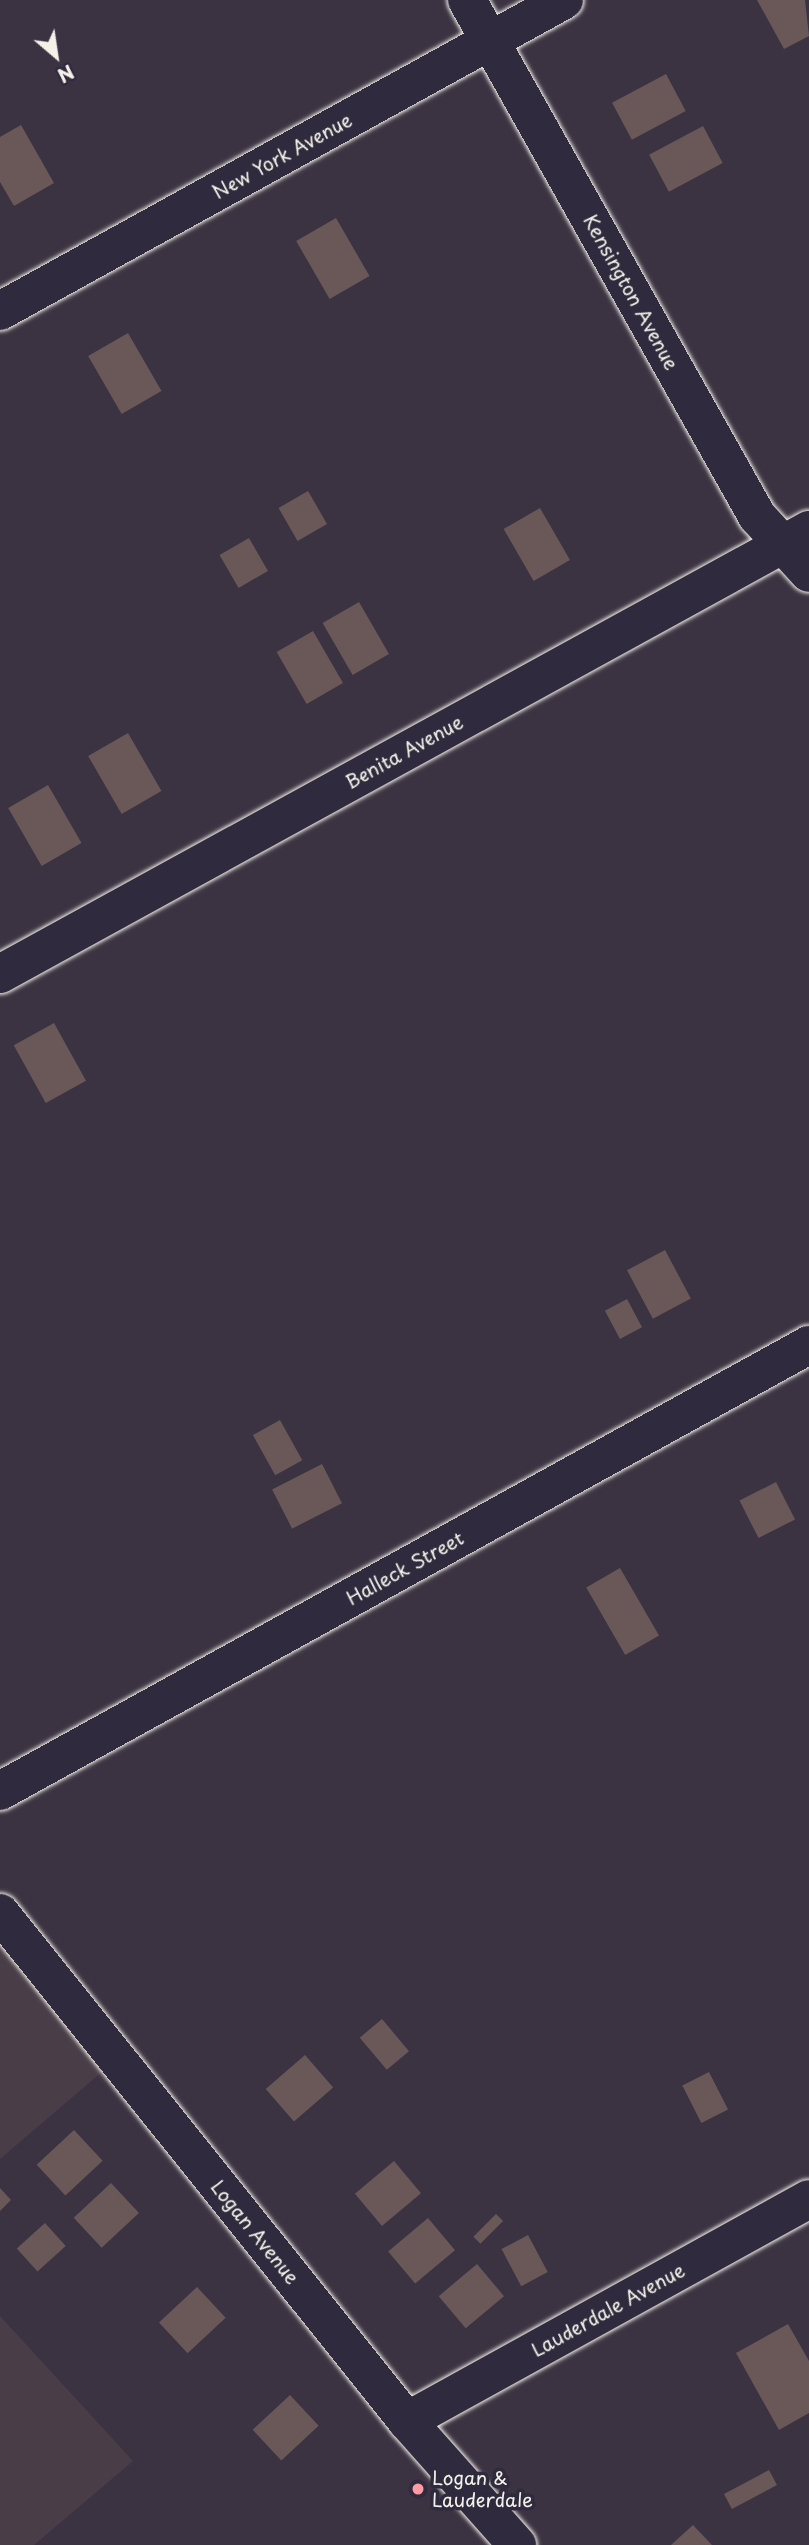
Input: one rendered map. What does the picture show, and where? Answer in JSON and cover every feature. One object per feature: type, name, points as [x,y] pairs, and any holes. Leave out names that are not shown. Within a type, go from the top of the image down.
[{"type":"street","name":"Kensington Avenue","points":[[467,0],[757,516],[796,537],[809,573]]},
{"type":"street","name":"New York Avenue","points":[[0,311],[564,0]]},
{"type":"street","name":"Benita Avenue","points":[[0,974],[796,537]]},
{"type":"street","name":"Halleck Street","points":[[0,1791],[809,1345]]},
{"type":"street","name":"Logan Avenue","points":[[0,1913],[407,2421],[517,2545]]},
{"type":"street","name":"Lauderdale Avenue","points":[[407,2421],[809,2199]]},
{"type":"shaded area","points":[[0,1913],[117,2059],[0,2159]]},
{"type":"shaded area","points":[[0,2316],[133,2461],[34,2545],[0,2545]]},
{"type":"building","points":[[757,0],[805,0],[809,36],[784,49]]},
{"type":"building","points":[[666,74],[686,111],[632,140],[612,103]]},
{"type":"building","points":[[21,125],[54,183],[14,206],[0,182],[0,137]]},
{"type":"building","points":[[703,126],[723,163],[669,192],[649,155]]},
{"type":"building","points":[[336,218],[370,276],[330,299],[296,241]]},
{"type":"building","points":[[128,333],[162,391],[122,414],[88,356]]},
{"type":"building","points":[[308,491],[327,524],[298,541],[279,508]]},
{"type":"building","points":[[540,508],[570,560],[534,581],[504,529]]},
{"type":"building","points":[[249,538],[268,571],[239,588],[220,555]]},
{"type":"building","points":[[359,602],[389,654],[353,675],[323,623]]},
{"type":"building","points":[[313,631],[343,683],[307,704],[277,652]]},
{"type":"building","points":[[128,733],[162,791],[122,814],[88,756]]},
{"type":"building","points":[[48,785],[82,843],[42,866],[8,808]]},
{"type":"building","points":[[54,1023],[86,1081],[46,1103],[14,1045]]},
{"type":"building","points":[[665,1250],[691,1299],[653,1319],[627,1270]]},
{"type":"building","points":[[627,1299],[642,1327],[620,1339],[605,1311]]},
{"type":"building","points":[[280,1420],[302,1460],[275,1475],[253,1435]]},
{"type":"building","points":[[322,1464],[342,1503],[292,1529],[272,1489]]},
{"type":"building","points":[[776,1482],[795,1519],[759,1538],[739,1501]]},
{"type":"building","points":[[620,1568],[659,1636],[625,1655],[586,1587]]},
{"type":"building","points":[[382,2019],[409,2051],[387,2070],[360,2038]]},
{"type":"building","points":[[305,2055],[333,2087],[294,2122],[266,2089]]},
{"type":"building","points":[[709,2072],[728,2109],[701,2123],[682,2086]]},
{"type":"building","points":[[74,2130],[103,2161],[65,2195],[37,2165]]},
{"type":"building","points":[[394,2161],[421,2193],[382,2226],[355,2194]]},
{"type":"building","points":[[111,2183],[139,2213],[102,2248],[74,2218]]},
{"type":"building","points":[[0,2188],[11,2200],[0,2211]]},
{"type":"building","points":[[496,2214],[503,2221],[480,2244],[473,2237]]},
{"type":"building","points":[[428,2218],[455,2250],[415,2284],[388,2251]]},
{"type":"building","points":[[45,2223],[66,2246],[38,2271],[17,2248]]},
{"type":"building","points":[[528,2235],[548,2272],[521,2286],[502,2249]]},
{"type":"building","points":[[477,2264],[504,2296],[466,2328],[439,2296]]},
{"type":"building","points":[[197,2287],[226,2318],[188,2353],[159,2322]]},
{"type":"building","points":[[788,2324],[809,2361],[809,2413],[779,2430],[736,2353]]},
{"type":"building","points":[[290,2395],[319,2426],[281,2460],[253,2430]]},
{"type":"building","points":[[769,2470],[777,2485],[732,2509],[724,2494]]},
{"type":"building","points":[[693,2525],[712,2545],[671,2545]]},
{"type":"place","name":"Logan & Lauderdale","points":[[418,2489]]}]
